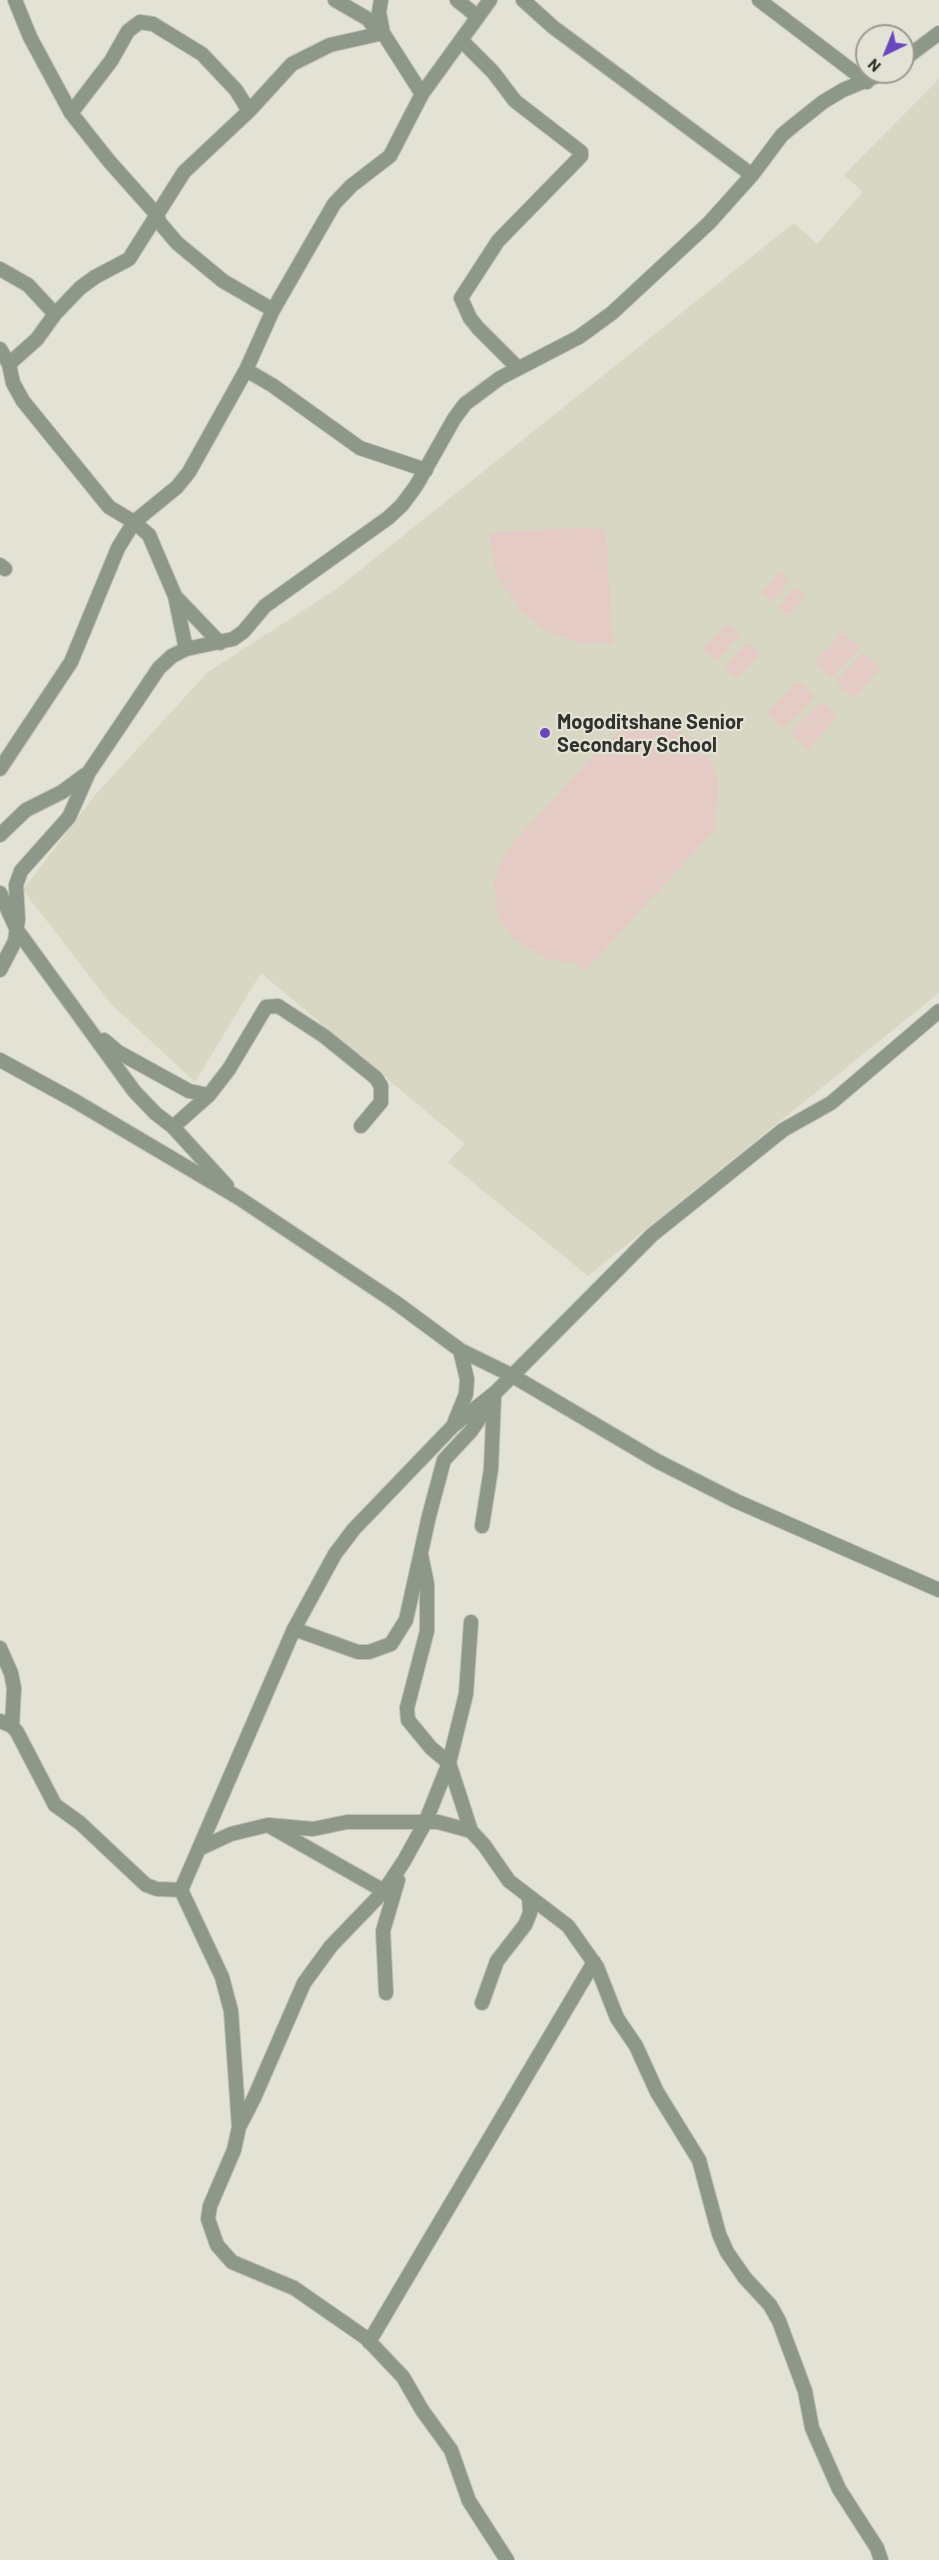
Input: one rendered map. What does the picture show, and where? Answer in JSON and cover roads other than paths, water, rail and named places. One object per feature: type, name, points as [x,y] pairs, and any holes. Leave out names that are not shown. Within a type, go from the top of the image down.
[{"type":"street","points":[[15,0],[30,37],[71,113],[109,161],[157,215],[160,223],[177,243],[223,281],[273,310]]},
{"type":"street","points":[[335,0],[368,20],[381,33],[422,94]]},
{"type":"street","points":[[381,0],[379,12],[381,33]]},
{"type":"street","points":[[457,0],[478,18]]},
{"type":"street","points":[[0,768],[71,662],[114,555],[134,522],[184,480],[246,370],[273,310],[334,204],[351,186],[380,166],[390,156],[422,94],[490,0]]},
{"type":"street","points":[[523,0],[553,27],[752,175]]},
{"type":"street","points":[[759,0],[855,73]]},
{"type":"street","points":[[71,113],[111,61],[128,31],[140,21],[153,24],[202,54],[236,90],[249,111]]},
{"type":"street","points":[[9,364],[37,339],[55,314],[94,277],[129,259],[184,172],[249,111],[292,64],[330,45],[381,33]]},
{"type":"street","points":[[915,51],[939,33]]},
{"type":"street","points":[[462,40],[493,72],[515,101],[581,152],[581,156],[498,240],[461,298],[470,318],[478,328],[518,368]]},
{"type":"street","points":[[0,970],[15,941],[18,878],[21,871],[69,817],[89,772],[159,669],[172,656],[186,649],[233,639],[243,632],[265,606],[388,518],[402,505],[426,470],[454,419],[465,404],[488,386],[579,336],[612,313],[709,223],[752,175],[782,135],[823,102],[843,90],[861,84]]},
{"type":"street","points":[[0,269],[28,285],[55,314]]},
{"type":"street","points":[[0,349],[9,364],[13,382],[23,401],[109,507],[134,522],[149,535],[175,596],[186,649]]},
{"type":"street","points":[[246,370],[272,385],[360,448],[426,470]]},
{"type":"street","points":[[175,596],[220,643]]},
{"type":"street","points":[[0,835],[26,810],[62,792],[89,772]]},
{"type":"street","points":[[0,893],[17,930],[134,1091],[155,1113],[173,1127],[239,1198]]},
{"type":"street","points":[[173,1127],[209,1095],[229,1069],[263,1010],[272,1005],[278,1006],[324,1036],[376,1077],[381,1086],[381,1102],[361,1126]]},
{"type":"street","points":[[444,1460],[471,1431],[495,1394],[511,1375],[652,1235],[783,1130],[831,1103],[939,1011]]},
{"type":"street","points":[[88,1028],[118,1052],[189,1090],[209,1095]]},
{"type":"street","points":[[0,1060],[75,1101],[239,1198],[395,1302],[460,1350],[511,1375],[692,1479],[939,1590]]},
{"type":"street","points":[[294,1629],[358,1652],[369,1652],[391,1644],[406,1620],[453,1426],[466,1394],[467,1379],[460,1350]]},
{"type":"street","points":[[239,2127],[230,2001],[222,1977],[181,1890],[294,1629],[344,1541],[453,1426],[495,1394]]},
{"type":"street","points":[[482,1526],[491,1469],[495,1394]]},
{"type":"street","points":[[421,1555],[427,1584],[427,1631],[406,1714],[411,1725],[449,1763],[471,1831],[509,1881],[568,1926],[594,1962],[617,2018],[640,2053],[657,2092],[694,2149],[704,2173],[719,2234],[727,2252],[745,2278],[770,2305],[778,2321],[805,2391],[812,2428],[839,2489],[877,2548],[881,2560]]},
{"type":"street","points":[[471,1622],[466,1694],[449,1763],[425,1823],[384,1891],[331,1946],[304,1983],[239,2127],[234,2150],[210,2206],[208,2219],[217,2245],[232,2262],[294,2288],[366,2338],[403,2377],[422,2410],[451,2450],[469,2501],[507,2560]]},
{"type":"street","points":[[0,1648],[11,1673],[14,1688],[6,1724],[23,1742],[55,1805],[80,1823],[146,1885],[157,1889],[181,1890]]},
{"type":"street","points":[[199,1849],[231,1834],[268,1826],[313,1829],[347,1822],[445,1823],[471,1831]]},
{"type":"street","points":[[268,1826],[384,1891]]},
{"type":"street","points":[[386,1993],[383,1930],[386,1913],[404,1861]]},
{"type":"street","points":[[482,2003],[497,1961],[525,1925],[530,1913],[529,1897]]},
{"type":"street","points":[[369,2342],[594,1962]]},
{"type":"place","name":"Mogoditshane Senior Secondary School","points":[[545,733]]}]
